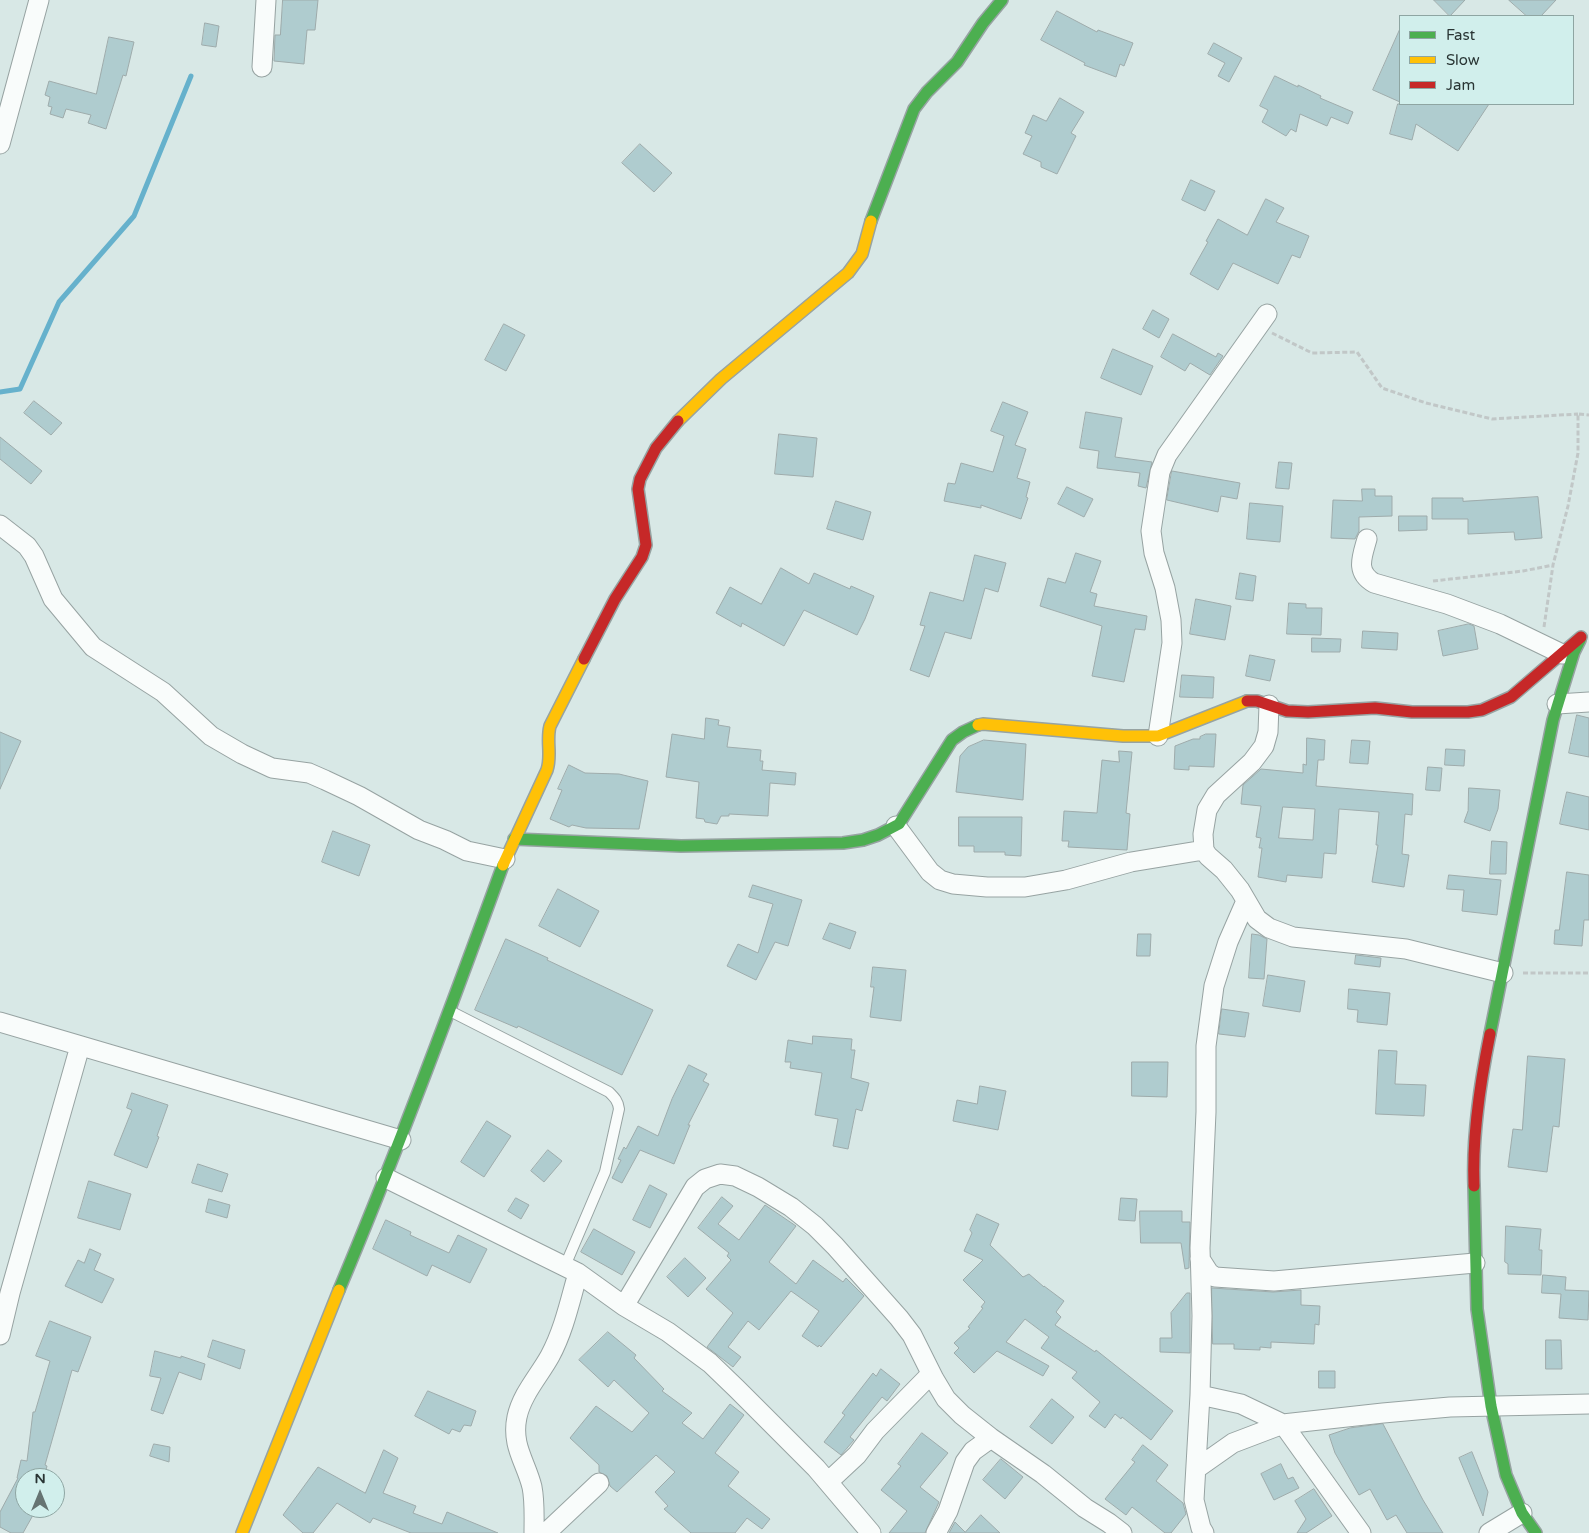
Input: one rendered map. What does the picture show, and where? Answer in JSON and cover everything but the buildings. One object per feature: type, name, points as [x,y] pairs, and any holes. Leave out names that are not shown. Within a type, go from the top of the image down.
[{"type":"street","points":[[0,144],[39,0]]},
{"type":"street","points":[[262,67],[266,0]]},
{"type":"street","points":[[242,1533],[322,1330],[401,1140],[505,859],[550,762],[546,742],[550,726],[615,599],[642,558],[646,545],[643,515],[637,492],[646,465],[656,448],[677,422],[721,379],[848,273],[862,254],[872,214],[914,109],[927,92],[957,62],[982,23],[1002,0]]},
{"type":"street","points":[[1158,736],[1172,643],[1171,620],[1165,588],[1154,553],[1151,531],[1160,472],[1167,455],[1267,314]]},
{"type":"street","points":[[0,525],[27,546],[34,556],[53,599],[93,647],[163,692],[211,736],[242,754],[272,768],[309,773],[359,796],[419,830],[467,851],[505,859]]},
{"type":"street","points":[[1367,539],[1361,561],[1363,573],[1367,579],[1374,583],[1447,604],[1491,620],[1562,654]]},
{"type":"street","points":[[514,839],[681,846],[843,843],[870,837],[896,826],[903,818],[952,740],[973,726],[983,724],[1123,736],[1158,736],[1241,702],[1257,702],[1288,711],[1308,712],[1375,708],[1412,712],[1468,712],[1482,710],[1511,697],[1585,633]]},
{"type":"street","points":[[1536,1533],[1522,1513],[1506,1476],[1490,1406],[1476,1309],[1473,1162],[1484,1064],[1553,720],[1574,652],[1585,633]]},
{"type":"street","points":[[1558,704],[1589,702]]},
{"type":"street","points":[[1269,705],[1268,732],[1264,746],[1252,762],[1216,795],[1207,810],[1203,834],[1204,850],[1240,890],[1256,919],[1269,928],[1293,937],[1406,949],[1503,973]]},
{"type":"street","points":[[896,826],[930,872],[940,880],[953,884],[987,887],[1025,887],[1066,880],[1131,862],[1204,850]]},
{"type":"street","points":[[1204,1533],[1194,1500],[1200,1395],[1202,1316],[1200,1259],[1206,1112],[1206,1046],[1214,986],[1228,942],[1246,901]]},
{"type":"street","points":[[0,1022],[401,1140]]},
{"type":"street","points":[[0,1335],[10,1293],[80,1046]]},
{"type":"street","points":[[624,1306],[695,1187],[705,1179],[720,1174],[735,1176],[758,1187],[791,1207],[815,1226],[835,1246],[912,1335],[931,1374],[946,1399],[962,1415],[991,1438],[1043,1474],[1085,1508],[1110,1523],[1122,1533]]},
{"type":"street","points":[[386,1178],[572,1270],[624,1306],[668,1332],[710,1363],[809,1461],[871,1533]]},
{"type":"street","points":[[1200,1259],[1215,1277],[1274,1280],[1475,1263]]},
{"type":"street","points":[[534,1533],[532,1486],[518,1452],[517,1417],[524,1399],[550,1356],[563,1325],[572,1270]]},
{"type":"street","points":[[828,1482],[857,1455],[875,1431],[931,1374]]},
{"type":"street","points":[[1200,1395],[1241,1404],[1283,1424],[1361,1533]]},
{"type":"street","points":[[1196,1469],[1233,1443],[1283,1424],[1384,1412],[1490,1406],[1589,1404]]},
{"type":"street","points":[[936,1533],[948,1511],[965,1462],[973,1451],[991,1438]]},
{"type":"street","points":[[556,1530],[599,1483]]},
{"type":"street","points":[[1489,1533],[1522,1513]]},
{"type":"lane","points":[[450,1011],[609,1092],[616,1098],[619,1104],[620,1109],[605,1172],[572,1270]]},
{"type":"path","points":[[1270,333],[1312,353],[1357,352],[1382,388],[1426,403],[1492,419],[1589,415]]},
{"type":"path","points":[[1542,644],[1553,565],[1568,506],[1578,452],[1578,414]]},
{"type":"path","points":[[1430,582],[1523,571],[1553,565]]},
{"type":"path","points":[[1503,973],[1589,973]]},
{"type":"waterway","points":[[0,392],[20,389],[59,302],[134,216],[191,76]]},
{"type":"traffic: fast","points":[[871,221],[914,109],[927,92],[957,62],[983,23],[1002,0]]},
{"type":"traffic: fast","points":[[1490,1034],[1553,720],[1574,652],[1580,640]]},
{"type":"traffic: fast","points":[[514,839],[681,846],[843,843],[863,840],[878,835],[899,824],[952,740],[978,725]]},
{"type":"traffic: fast","points":[[339,1290],[424,1079],[503,865]]},
{"type":"traffic: fast","points":[[1474,1186],[1477,1309],[1491,1406],[1506,1475],[1522,1513],[1536,1533]]},
{"type":"traffic: slow","points":[[678,421],[721,379],[848,273],[862,254],[871,221]]},
{"type":"traffic: slow","points":[[503,865],[547,770],[550,726],[584,659]]},
{"type":"traffic: slow","points":[[978,725],[1123,736],[1158,736],[1247,701]]},
{"type":"traffic: slow","points":[[242,1533],[339,1290]]},
{"type":"traffic: jam","points":[[584,659],[615,599],[642,557],[646,545],[638,489],[640,479],[656,448],[678,421]]},
{"type":"traffic: jam","points":[[1247,701],[1257,701],[1287,711],[1308,712],[1375,708],[1412,712],[1468,712],[1482,710],[1511,697],[1581,637]]},
{"type":"traffic: jam","points":[[1474,1186],[1474,1148],[1483,1072],[1490,1034]]}]
